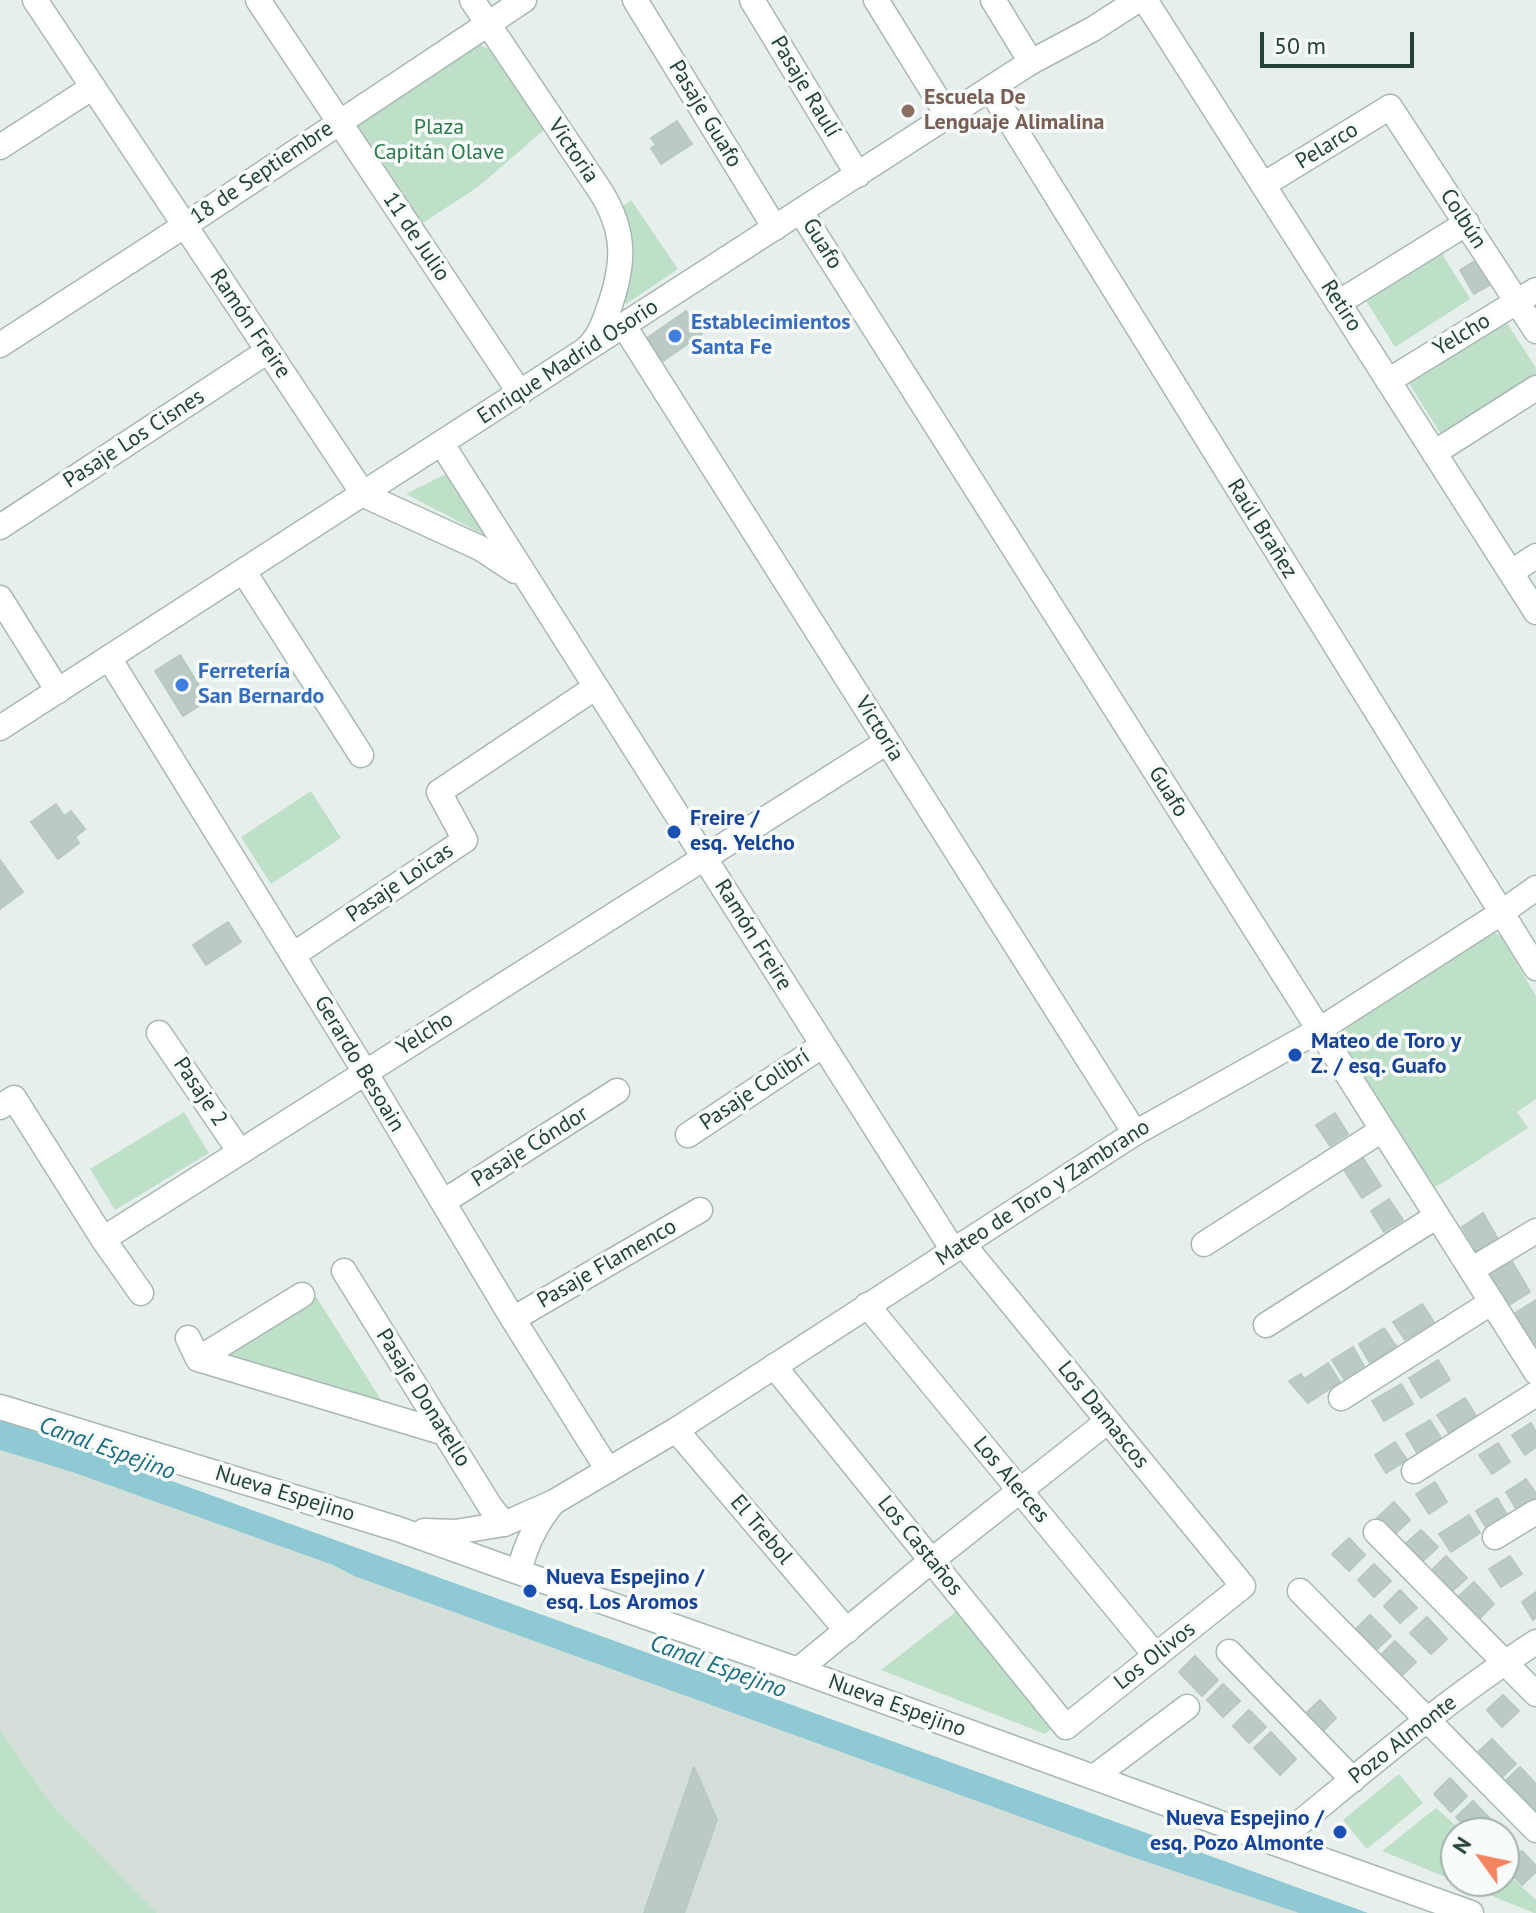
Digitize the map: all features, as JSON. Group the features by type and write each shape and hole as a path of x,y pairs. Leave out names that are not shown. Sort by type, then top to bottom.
{"street":[{"name":"Ramón Freire","path":"35,0 364,495 480,548 527,580"},
{"name":"11 de Julio","path":"258,0 520,393"},
{"name":"Victoria","path":"472,0 601,192 613,211 618,227 621,261 611,303 593,343 578,355"},
{"name":"18 de Septiembre","path":"0,345 524,0"},
{"name":"Pasaje Guafo","path":"635,0 775,228"},
{"name":"Pasaje Raulí","path":"752,0 858,175"},
{"path":"876,0 948,116"},
{"path":"993,0 1031,62"},
{"name":"Enrique Madrid Osorio","path":"0,728 1031,62 1093,29 1138,0"},
{"name":"Retiro","path":"1145,0 1536,612"},
{"path":"0,147 93,87"},
{"name":"Raúl Brañez","path":"990,89 1501,913 1528,937 1536,968"},
{"name":"Pelarco","path":"1263,185 1390,107"},
{"name":"Colbún","path":"1390,107 1467,223 1527,296 1536,331"},
{"name":"Guafo","path":"801,212 1535,1368"},
{"path":"1338,303 1467,223"},
{"name":"Yelcho","path":"1388,381 1527,296"},
{"name":"Victoria","path":"624,326 1135,1133"},
{"name":"Pasaje Los Cisnes","path":"0,527 268,351"},
{"path":"1434,453 1536,388"},
{"name":"Ramón Freire","path":"442,444 823,1045 958,1247"},
{"path":"1511,572 1536,556"},
{"path":"244,572 361,755"},
{"path":"0,598 58,691"},
{"name":"Gerardo Besoain","path":"109,658 608,1470"},
{"name":"Pasaje Loicas","path":"293,955 465,840 439,792 596,687"},
{"name":"Yelcho","path":"103,1239 887,742"},
{"name":"Mateo de Toro y Zambrano","path":"398,1529 455,1532 504,1524 554,1502 676,1430 1135,1133 1319,1030 1536,888"},
{"name":"Pasaje 2","path":"159,1033 240,1152"},
{"name":"Pasaje Colibrí","path":"688,1135 823,1045"},
{"name":"Pasaje Cóndor","path":"443,1202 617,1091"},
{"path":"7,1103 141,1293"},
{"path":"1204,1244 1382,1130"},
{"name":"Pasaje Flamenco","path":"513,1319 700,1210"},
{"path":"1266,1325 1437,1216"},
{"path":"1471,1270 1536,1231"},
{"name":"Los Damascos","path":"958,1247 1108,1421 1243,1586"},
{"name":"Pasaje Donatello","path":"344,1271 504,1524"},
{"path":"302,1295 193,1348 445,1433"},
{"path":"1341,1398 1492,1302"},
{"name":"Los Alerces","path":"867,1305 1156,1656"},
{"name":"Los Castaños","path":"774,1366 1066,1727"},
{"path":"1414,1471 1536,1394"},
{"name":"Nueva Espejino","path":"0,1407 398,1529 1471,1913"},
{"path":"798,1670 1108,1421"},
{"name":"El Trebol","path":"676,1430 847,1631"},
{"name":"Mateo de Toro y Zambrano","path":"511,1570 539,1521 554,1502"},
{"path":"1495,1537 1536,1512"},
{"path":"504,1524 507,1532 501,1554 511,1570"},
{"path":"1376,1532 1536,1694"},
{"name":"Los Olivos","path":"1066,1727 1243,1586"},
{"path":"1300,1591 1536,1830"},
{"name":"Pozo Almonte","path":"1275,1843 1427,1719 1536,1642"},
{"path":"1229,1652 1353,1780"},
{"path":"1094,1777 1187,1707"}],"shaded area":[{"path":"0,1450 72,1472 333,1565 354,1576 1126,1855 1299,1913 157,1913 52,1805 0,1730"}],"green space":[{"name":"Plaza Capitán Olave","path":"480,45 491,50 545,129 478,187 415,228 355,131 359,124"},
{"path":"631,200 678,269 626,304 622,299 629,231 623,206"},
{"path":"1441,252 1470,299 1395,347 1365,299"},
{"path":"1505,320 1536,368 1536,384 1446,442 1408,382"},
{"path":"448,473 492,539 406,494"},
{"path":"311,791 341,838 271,884 241,837"},
{"path":"1491,931 1501,936 1536,996 1536,1099 1517,1112 1528,1128 1428,1191 1334,1041 1336,1029"},
{"path":"184,1112 209,1153 115,1210 90,1169"},
{"path":"315,1295 385,1406 228,1362 228,1350"},
{"path":"961,1608 1052,1728 1045,1734 881,1670"},
{"path":"0,1730 52,1805 157,1913 0,1913"},
{"path":"1399,1774 1423,1803 1367,1849 1343,1820"},
{"path":"1436,1808 1446,1817 1440,1817 1440,1875 1382,1851"},
{"path":"1520,1885 1536,1900 1534,1913 1495,1897 1520,1897"}],"water":[{"path":"0,1419 1368,1913 1299,1913 1126,1855 354,1576 333,1565 72,1472 0,1450"}],"building":[{"path":"677,121 692,144 661,164 651,148 656,145 651,138"},
{"path":"1480,258 1495,282 1474,294 1460,270"},
{"name":"Establecimientos Santa Fe","path":"686,311 702,334 663,361 647,338"},
{"name":"Ferretería San Bernardo","path":"180,655 208,700 183,716 155,671"},
{"path":"56,804 64,816 71,811 85,829 75,837 79,843 58,859 31,822"},
{"path":"0,860 23,892 0,909"},
{"path":"228,922 241,942 206,965 193,945"},
{"path":"1335,1113 1348,1134 1330,1146 1316,1125"},
{"path":"1363,1158 1381,1186 1362,1198 1344,1170"},
{"path":"1389,1199 1403,1220 1384,1232 1371,1211"},
{"path":"1483,1213 1502,1246 1481,1259 1462,1227"},
{"path":"1511,1260 1530,1292 1509,1305 1490,1272"},
{"path":"1536,1300 1536,1344 1534,1345 1515,1313"},
{"path":"1422,1304 1434,1322 1405,1340 1393,1322"},
{"path":"1384,1328 1396,1346 1370,1363 1359,1344"},
{"path":"1353,1347 1364,1366 1344,1379 1332,1360"},
{"path":"1438,1360 1450,1380 1421,1398 1409,1378"},
{"path":"1328,1363 1340,1382 1308,1403 1289,1381 1301,1374 1304,1379"},
{"path":"1401,1384 1413,1404 1384,1421 1372,1401"},
{"path":"1465,1398 1476,1416 1449,1433 1437,1415"},
{"path":"1430,1420 1441,1438 1417,1453 1406,1434"},
{"path":"1531,1423 1536,1432 1536,1447 1525,1455 1512,1435"},
{"path":"1395,1442 1407,1460 1386,1473 1375,1455"},
{"path":"1498,1443 1510,1462 1492,1474 1479,1455"},
{"path":"1526,1479 1536,1498 1517,1510 1506,1492"},
{"path":"1435,1482 1447,1502 1429,1514 1416,1494"},
{"path":"1497,1498 1508,1516 1487,1529 1476,1511"},
{"path":"1394,1502 1410,1520 1394,1535 1377,1518"},
{"path":"1469,1515 1480,1533 1451,1552 1439,1534"},
{"path":"1421,1530 1438,1547 1421,1563 1404,1545"},
{"path":"1349,1538 1365,1555 1349,1571 1332,1554"},
{"path":"1446,1556 1467,1578 1450,1593 1430,1572"},
{"path":"1510,1556 1522,1574 1501,1587 1489,1569"},
{"path":"1374,1564 1391,1581 1374,1597 1358,1580"},
{"path":"1474,1582 1494,1604 1478,1620 1457,1598"},
{"path":"1400,1590 1417,1608 1400,1623 1384,1606"},
{"path":"1536,1592 1536,1617 1533,1620 1522,1602"},
{"path":"1370,1615 1391,1636 1374,1652 1354,1631"},
{"path":"1427,1617 1447,1639 1431,1654 1410,1633"},
{"path":"1395,1641 1416,1662 1399,1678 1379,1657"},
{"path":"1195,1656 1218,1680 1202,1696 1179,1672"},
{"path":"1223,1684 1240,1701 1223,1717 1207,1700"},
{"path":"1503,1695 1519,1711 1502,1727 1487,1710"},
{"path":"1320,1700 1336,1718 1320,1734 1303,1716"},
{"path":"1249,1710 1266,1727 1249,1743 1233,1726"},
{"path":"1271,1732 1296,1759 1280,1775 1254,1748"},
{"path":"1492,1739 1516,1764 1499,1780 1475,1755"},
{"path":"694,1767 717,1820 684,1913 644,1913"},
{"path":"1520,1767 1536,1784 1536,1791 1523,1804 1503,1783"},
{"path":"1450,1778 1467,1796 1451,1812 1434,1794"},
{"path":"1536,1791 1536,1817 1523,1804"},
{"path":"1473,1801 1488,1817 1456,1817"},
{"path":"1522,1851 1536,1866 1536,1872 1522,1885 1520,1883"}],"place":[{"name":"Escuela De Lenguaje Alimalina","path":"908,111"},
{"name":"Establecimientos Santa Fe","path":"675,336"},
{"name":"Ferretería San Bernardo","path":"182,685"},
{"name":"Freire / esq. Yelcho","path":"674,832"},
{"name":"Mateo de Toro y Z. / esq. Guafo","path":"1295,1055"},
{"name":"Nueva Espejino / esq. Los Aromos","path":"530,1591"},
{"name":"Nueva Espejino / esq. Pozo Almonte","path":"1340,1832"}],"water label":[{"name":"Canal Espejino","path":"107,1449"},
{"name":"Canal Espejino","path":"718,1667"}]}
